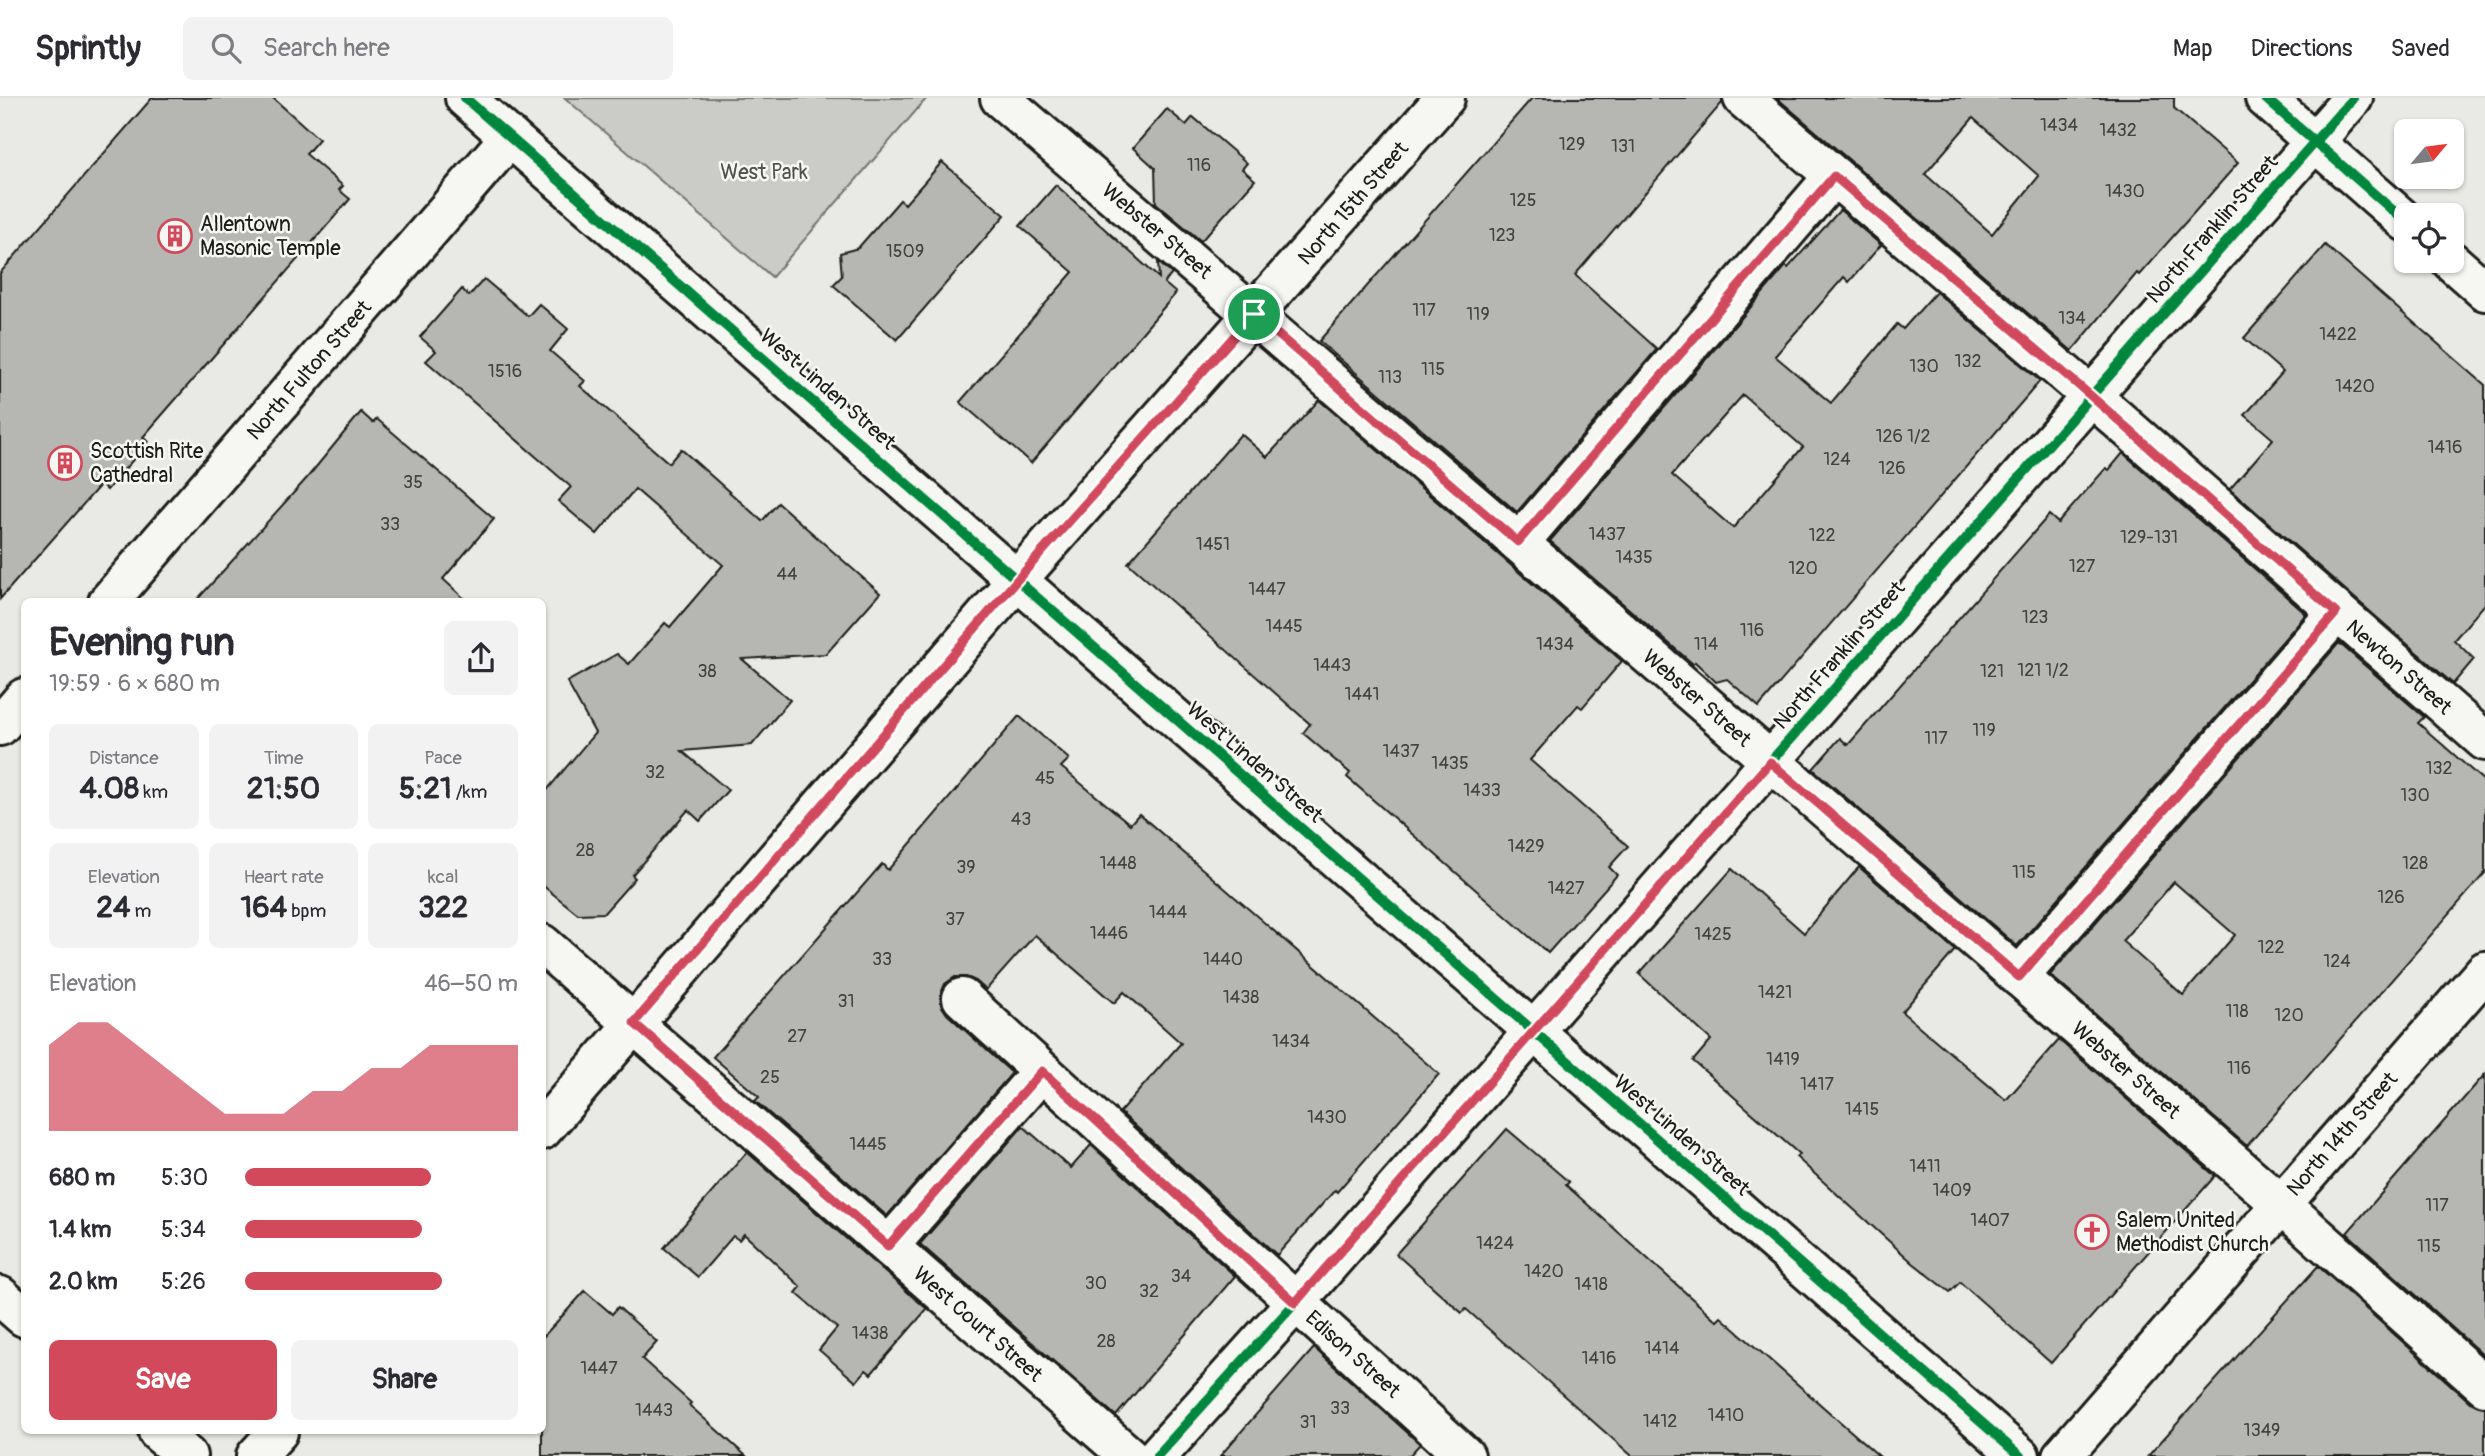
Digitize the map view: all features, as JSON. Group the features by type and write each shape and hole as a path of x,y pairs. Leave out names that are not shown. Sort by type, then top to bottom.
{"street":[{"name":"West Linden Street","path":"465,98 2020,1456"},
{"name":"Webster Street","path":"1000,98 1518,542 2281,1204 2485,1386"},
{"name":"North 15th Street","path":"546,1125 1017,580 1445,98"},
{"name":"Newton Street","path":"1743,98 2091,396 2485,741"},
{"path":"2264,98 2394,212"},
{"name":"North Franklin Street","path":"1157,1456 1295,1303 2353,98"},
{"name":"North Fulton Street","path":"129,595 510,137"},
{"path":"1518,542 1834,176"},
{"path":"2464,272 2485,291"},
{"path":"2019,977 2336,613"},
{"path":"0,726 21,702"},
{"name":"West Court Street","path":"546,947 1129,1456"},
{"name":"North 14th Street","path":"2062,1456 2485,971"},
{"name":"Edison Street","path":"961,998 1464,1456"},
{"path":"888,1246 1042,1071"},
{"path":"0,1296 21,1314"},
{"path":"160,1434 187,1456"},
{"path":"256,1456 276,1434"}],"green space":[{"name":"West Park","path":"565,98 927,98 772,277"}],"building":[{"name":"Allentown Masonic Temple","path":"152,98 273,98 319,139 306,154 343,186 339,190 350,199 143,437 148,442 107,490 101,484 0,599 0,273"},
{"path":"1532,98 1722,98 1722,103 1575,275 1657,349 1517,512 1319,341"},
{"path":"1777,98 2174,98 2174,108 2238,163 2139,275 2137,273 2072,351","holes":["1973,118 2039,176 1992,234 1925,174"]},
{"path":"1167,109 1186,125 1193,117 1247,163 1242,169 1255,180 1201,241 1156,203 1155,168 1133,148"},
{"path":"942,162 1005,215 897,340 833,285 842,276 840,253 858,248 900,200 905,204"},
{"path":"1056,185 1159,278 1158,262 1172,274 1164,283 1176,293 1031,463 960,402 1073,272 1020,226"},
{"path":"1840,210 1881,245 1849,282 1844,277 1775,356 1831,403 1897,324 1903,329 1936,292 2040,381 1759,707 1727,679 1716,682 1695,662 1693,664 1550,541 1786,266 1788,268","holes":["1743,395 1803,447 1733,528 1672,475"]},
{"path":"2325,245 2485,385 2485,604 2454,640 2474,659 2453,684 2230,489 2273,439 2245,415 2283,372 2244,338"},
{"path":"484,279 528,316 539,304 568,329 550,351 585,381 580,386 669,463 681,449 762,521 778,503 880,593 826,654 742,659 790,700 752,745 682,751 728,790 700,821 688,810 632,875 635,878 604,913 578,914 546,888 546,791 595,733 567,682 617,654 629,664 665,623 670,627 723,565 635,489 597,534 558,501 571,487 426,361 436,351 420,337 462,289 469,296"},
{"path":"1319,400 1622,661 1582,708 1578,705 1530,760 1628,846 1609,867 1617,875 1548,953 1347,777 1350,773 1303,733 1310,724 1128,563 1241,434 1267,457"},
{"path":"361,412 373,423 377,419 494,519 443,579 464,598 199,598 307,478"},
{"path":"2123,453 2306,614 2017,946 1813,769 1840,738 1848,745 2049,515 2058,523 2106,468 2109,470"},
{"path":"2339,643 2424,717 2418,723 2485,782 2485,873 2247,1146 2050,975","holes":["2174,882 2235,935 2183,995 2122,941"]},
{"path":"1019,716 1069,759 1061,767 1130,824 1139,814 1439,1074 1337,1192 1335,1190 1277,1255 1120,1112 1181,1043 1124,992 1114,1003 1035,935 986,990 966,977 955,977 945,984 941,1005 947,1014 1012,1073 887,1216 755,1101 759,1097 713,1057 882,864 888,870"},
{"path":"1859,867 1955,950 1902,1012 2006,1100 2059,1040 2215,1176 2051,1363 1960,1282 1950,1292 1913,1263 1796,1157 1799,1154 1693,1061 1711,1040 1639,974 1732,869 1804,933"},
{"path":"2485,1074 2485,1357 2347,1233"},
{"path":"1023,1126 1071,1168 1091,1145 1235,1276 1116,1416 920,1244"},
{"path":"1507,1129 1569,1182 1566,1185 1717,1321 1721,1317 1879,1456 1632,1456 1466,1309 1462,1313 1396,1254"},
{"path":"747,1152 927,1309 871,1374 866,1370 856,1382 819,1350 837,1328 796,1293 801,1287 744,1234 739,1240 733,1236 698,1277 664,1248"},
{"path":"2318,1266 2470,1402 2485,1407 2485,1456 2148,1456"},
{"path":"585,1291 612,1314 618,1307 657,1342 642,1359 746,1456 542,1456 542,1434 546,1434 546,1334"},
{"path":"1314,1348 1420,1444 1409,1456 1220,1456"}],"cycle path":[{"path":"465,98 2020,1456"},
{"path":"2265,98 2394,211"},
{"path":"1157,1456 1295,1303 2353,98"}],"place":[{"name":"Allentown Masonic Temple","path":"175,236"},
{"name":"Scottish Rite Cathedral","path":"65,463"},
{"name":"Salem United Methodist Church","path":"2092,1232"}],"route":[{"path":"1834,176 2091,396 2336,613 2019,977 1770,762 1295,1303 1042,1071 888,1246 634,1023 1017,580 1254,314 1518,542 1834,176"}]}
